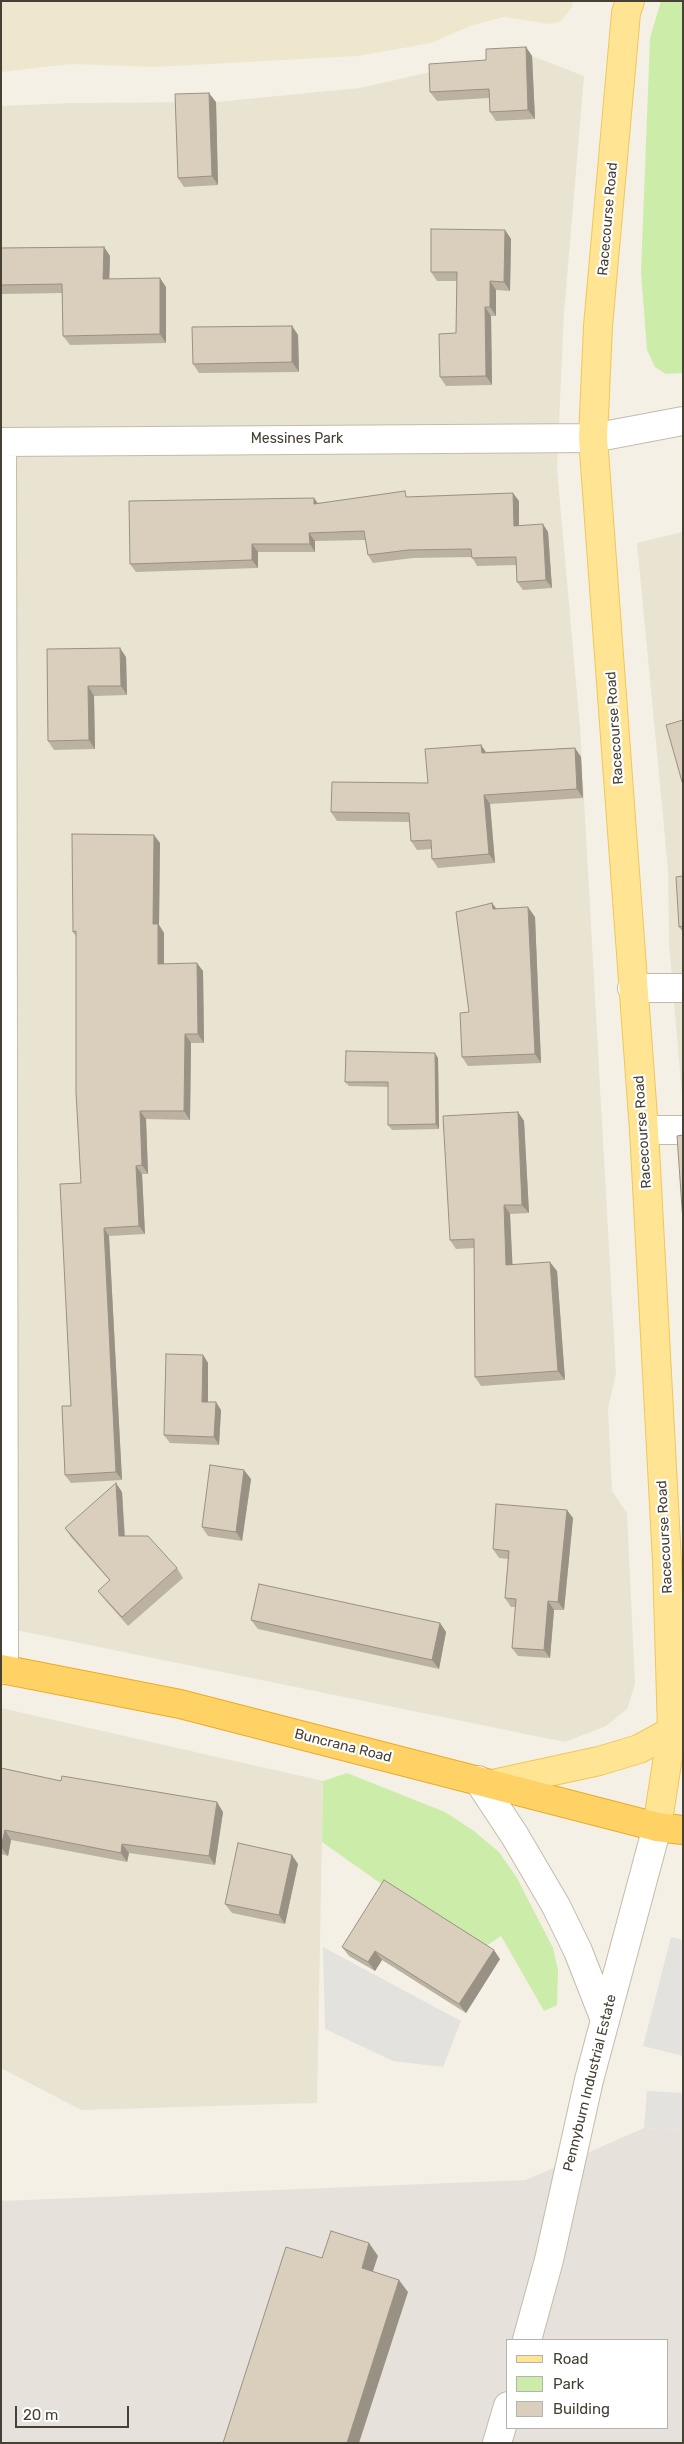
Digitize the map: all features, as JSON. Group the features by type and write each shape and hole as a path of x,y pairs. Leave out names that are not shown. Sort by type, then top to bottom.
{"highway":[{"name":"Buncrana Road","path":"3,1669 180,1704 670,1828"}],"main road":[{"name":"Racecourse Road","path":"630,1 626,13 598,326 593,438 675,1560 676,1731 670,1828"},
{"path":"485,1782 599,1762 639,1749 676,1731"}],"street":[{"path":"593,438 683,421"},
{"name":"Messines Park","path":"3,1669 2,442 593,438"},
{"path":"632,988 683,988"},
{"path":"644,1130 683,1130"},
{"path":"485,1782 556,1906 578,1951 605,2020"},
{"name":"Pennyburn Industrial Estate","path":"527,2339 549,2260 568,2167 605,2020 670,1828"},
{"path":"496,2443 507,2409"}],"shaded area":[{"path":"1,1 573,1 572,7 561,21 550,24 504,17 470,26 431,43 358,56 154,67 71,64 1,72"},
{"path":"532,56 584,76 564,313 557,469 580,727 616,1374 608,1409 612,1491 627,1513 635,1684 627,1709 606,1726 565,1742 1,1627 1,106 71,103 216,102 360,88 492,58"},
{"path":"683,532 683,1107 669,943 668,869 637,543"},
{"path":"1,1708 323,1781 317,2103 81,2110 1,2068"},
{"path":"671,1937 683,1940 683,2056 643,2046"},
{"path":"323,1947 461,2021 443,2067 393,2061 325,2029"},
{"path":"647,2091 683,2093 683,2130 644,2128"},
{"path":"644,2128 683,2130 683,2443 1,2443 1,2201 526,2180"}],"green space":[{"path":"661,1 683,1 683,373 666,374 655,367 647,350 641,273 650,38"},
{"path":"347,1773 445,1812 474,1831 499,1852 517,1878 553,1948 558,1970 557,2005 544,2011 501,1936 483,1948 390,1890 322,1842 323,1781"}],"building":[{"path":"526,47 528,110 490,112 489,89 430,92 429,64 486,60 486,49"},
{"path":"209,93 212,176 178,178 175,94"},
{"path":"431,229 505,230 504,282 490,281 490,307 485,307 486,376 440,377 439,334 456,333 457,272 431,272"},
{"path":"104,247 103,279 160,278 160,334 63,336 62,284 1,285 1,248"},
{"path":"292,326 292,362 193,364 192,327"},
{"path":"405,491 406,497 513,493 514,526 543,524 546,580 517,582 516,557 472,558 471,549 408,550 368,555 364,531 309,533 310,544 252,544 252,560 130,564 129,501 314,498 314,504"},
{"path":"120,648 121,686 88,686 89,740 48,741 47,649"},
{"path":"683,720 683,785 666,725"},
{"path":"481,745 482,753 575,748 577,789 484,795 489,854 432,859 431,840 411,841 409,813 331,812 332,782 428,783 425,749"},
{"path":"72,834 154,835 153,924 158,924 158,964 197,963 198,1034 185,1034 184,1111 140,1111 142,1165 136,1166 139,1226 104,1228 116,1472 65,1475 62,1406 71,1406 60,1184 81,1183 76,1092 76,931 73,932"},
{"path":"683,876 683,926 679,927 676,877"},
{"path":"492,903 493,909 528,907 535,1054 462,1057 460,1013 469,1012 456,912"},
{"path":"346,1051 435,1053 436,1124 388,1125 388,1082 345,1082"},
{"path":"518,1112 522,1205 504,1205 506,1265 550,1262 558,1371 475,1377 474,1239 450,1240 443,1116"},
{"path":"683,1135 683,1222 677,1136"},
{"path":"166,1354 203,1355 202,1402 216,1402 214,1437 164,1435"},
{"path":"210,1465 244,1470 236,1532 202,1527"},
{"path":"116,1483 119,1536 148,1536 177,1568 122,1617 98,1591 110,1580 65,1528"},
{"path":"496,1504 567,1510 558,1602 548,1601 544,1650 512,1648 516,1599 505,1598 509,1551 493,1549"},
{"path":"259,1584 440,1623 432,1660 251,1620"},
{"path":"1,1768 61,1781 62,1776 217,1802 209,1856 122,1844 121,1853 5,1830 1,1847"},
{"path":"238,1843 292,1855 279,1915 225,1904"},
{"path":"384,1880 494,1950 459,2004 375,1951 368,1962 342,1947"},
{"path":"331,2231 369,2243 362,2268 399,2280 347,2443 223,2443 286,2247 322,2258"}]}
